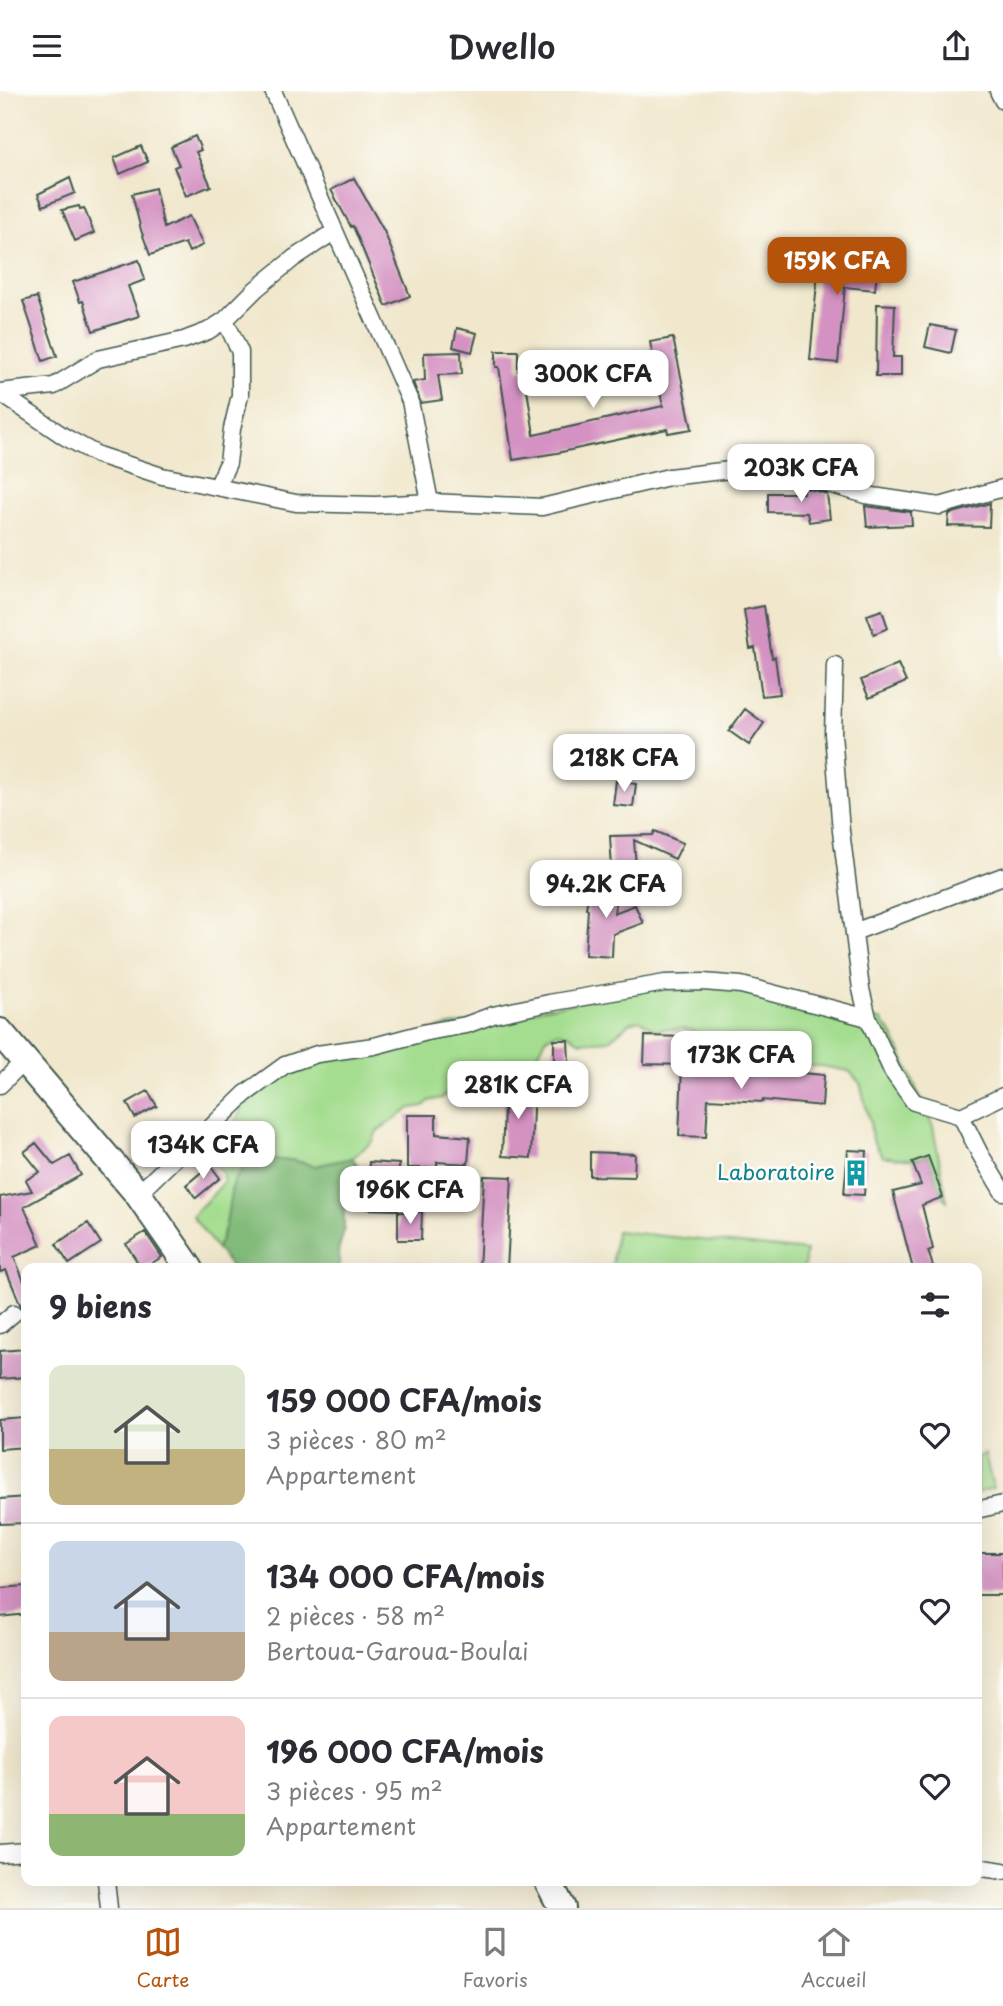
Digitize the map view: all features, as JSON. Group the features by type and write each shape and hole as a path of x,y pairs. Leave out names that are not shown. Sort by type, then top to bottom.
{"highway":[{"path":"0,1032 138,1194 186,1263"},
{"path":"551,1886 562,1908"}],"street":[{"path":"273,91 410,401 430,502"},
{"path":"998,91 1003,100"},
{"path":"0,392 54,386 98,359 208,331 225,320 256,289 294,258 335,231"},
{"path":"218,487 228,464 240,395 240,352 225,320"},
{"path":"0,392 65,437 98,455 162,476 296,503 375,505 430,502 542,507 669,477 748,468 797,475 866,495 940,506 1003,488"},
{"path":"835,665 833,734 841,831 861,989 868,1018 891,1071 914,1102 961,1116 1003,1096"},
{"path":"853,932 1003,876"},
{"path":"138,1194 255,1086 285,1065 317,1054 374,1046 466,1025 504,1013 665,983 741,985 868,1018"},
{"path":"0,1085 24,1061"},
{"path":"961,1116 1003,1192"},
{"path":"0,1325 13,1313"},
{"path":"982,1509 1003,1504"},
{"path":"0,1853 21,1851"},
{"path":"982,1868 1003,1871"},
{"path":"106,1886 108,1908"}],"green space":[{"path":"669,985 731,985 847,1015 881,1020 893,1035 933,1127 947,1201 943,1197 928,1156 910,1160 883,1157 872,1140 860,1083 849,1071 821,1066 793,1066 721,1054 692,1031 654,1029 640,1020 630,1023 609,1040 580,1042 568,1034 557,1032 547,1037 539,1052 527,1065 466,1081 442,1098 411,1108 377,1131 373,1141 352,1158 315,1166 292,1160 258,1161 232,1186 226,1225 217,1249 192,1216 224,1181 222,1172 209,1158 229,1139 244,1102 287,1068 349,1056 445,1027"},
{"path":"352,1158 357,1164 344,1191 344,1230 338,1252 339,1263 228,1263 217,1249 226,1225 232,1186 244,1167 266,1160 292,1160 315,1166"},
{"path":"616,1231 806,1251 805,1263 613,1263"},
{"path":"985,1454 993,1488 982,1491 982,1455"}],"building":[{"path":"195,136 201,150 196,152 211,186 186,196 174,167 179,165 171,147"},
{"path":"141,146 148,162 120,174 114,158"},
{"path":"70,178 75,193 43,206 38,194"},
{"path":"354,178 384,231 410,296 386,306 353,226 351,227 331,190"},
{"path":"155,188 164,228 189,216 203,245 189,252 185,243 150,255 132,194"},
{"path":"79,206 80,209 84,208 94,233 75,241 62,210"},
{"path":"820,249 879,255 875,290 845,287 838,363 810,360"},
{"path":"139,260 145,280 128,286 139,316 93,331 73,282"},
{"path":"37,297 57,356 43,361 23,301"},
{"path":"877,304 895,305 893,357 901,357 901,376 876,376"},
{"path":"930,325 956,330 951,353 925,347"},
{"path":"457,328 477,333 472,352 453,347"},
{"path":"673,338 692,429 668,433 667,429 513,460 499,367 496,367 496,351 518,351 518,371 524,370 534,435 663,406 650,342"},
{"path":"461,352 462,374 438,375 442,400 421,403 413,382 425,380 424,353"},
{"path":"806,488 827,494 830,519 809,522 807,513 768,512 768,493 804,493"},
{"path":"990,503 989,527 948,526 949,514"},
{"path":"865,506 911,512 912,525 867,527"},
{"path":"764,606 780,694 762,696 755,648 750,649 744,610"},
{"path":"882,610 888,628 874,634 867,615"},
{"path":"898,664 906,682 869,698 861,680"},
{"path":"745,709 764,723 749,745 729,731"},
{"path":"616,781 636,784 633,807 613,805"},
{"path":"655,831 683,843 675,859 634,840 636,868 612,869 610,836 653,835"},
{"path":"591,882 618,887 614,913 635,905 643,923 613,934 612,957 585,955 586,908"},
{"path":"645,1036 690,1037 690,1065 644,1064"},
{"path":"554,1040 568,1040 569,1062 554,1062"},
{"path":"719,1066 824,1075 822,1106 763,1100 708,1099 706,1137 679,1136 682,1067 718,1069"},
{"path":"505,1084 534,1085 531,1158 502,1156"},
{"path":"148,1091 157,1106 135,1118 127,1103"},
{"path":"407,1115 436,1115 436,1134 470,1137 468,1164 437,1162 437,1168 407,1168"},
{"path":"36,1143 54,1165 70,1156 81,1175 24,1207 41,1245 14,1257 21,1274 21,1306 6,1270 0,1272 0,1197 32,1191 26,1180 40,1172 24,1152"},
{"name":"Laboratoire","path":"848,1150 867,1151 864,1195 844,1194"},
{"path":"590,1152 635,1154 634,1177 590,1176"},
{"path":"928,1156 943,1197 922,1205 933,1249 928,1251 932,1263 911,1263 893,1192 921,1185 912,1162"},
{"path":"369,1162 399,1164 398,1210 367,1209"},
{"path":"210,1165 220,1178 196,1198 186,1185"},
{"path":"484,1176 512,1177 507,1263 479,1263"},
{"path":"398,1212 422,1212 421,1240 398,1240"},
{"path":"88,1223 101,1243 71,1263 56,1244"},
{"path":"145,1232 162,1257 152,1263 138,1263 126,1244"},
{"path":"21,1349 21,1377 0,1379 0,1351"},
{"path":"21,1418 21,1447 0,1449 0,1420"},
{"path":"21,1497 21,1523 0,1524 0,1499"},
{"path":"982,1553 1003,1553 1003,1595 982,1595"},
{"path":"21,1586 21,1615 0,1617 0,1588"}],"place":[{"name":"Laboratoire","path":"856,1173"}]}
